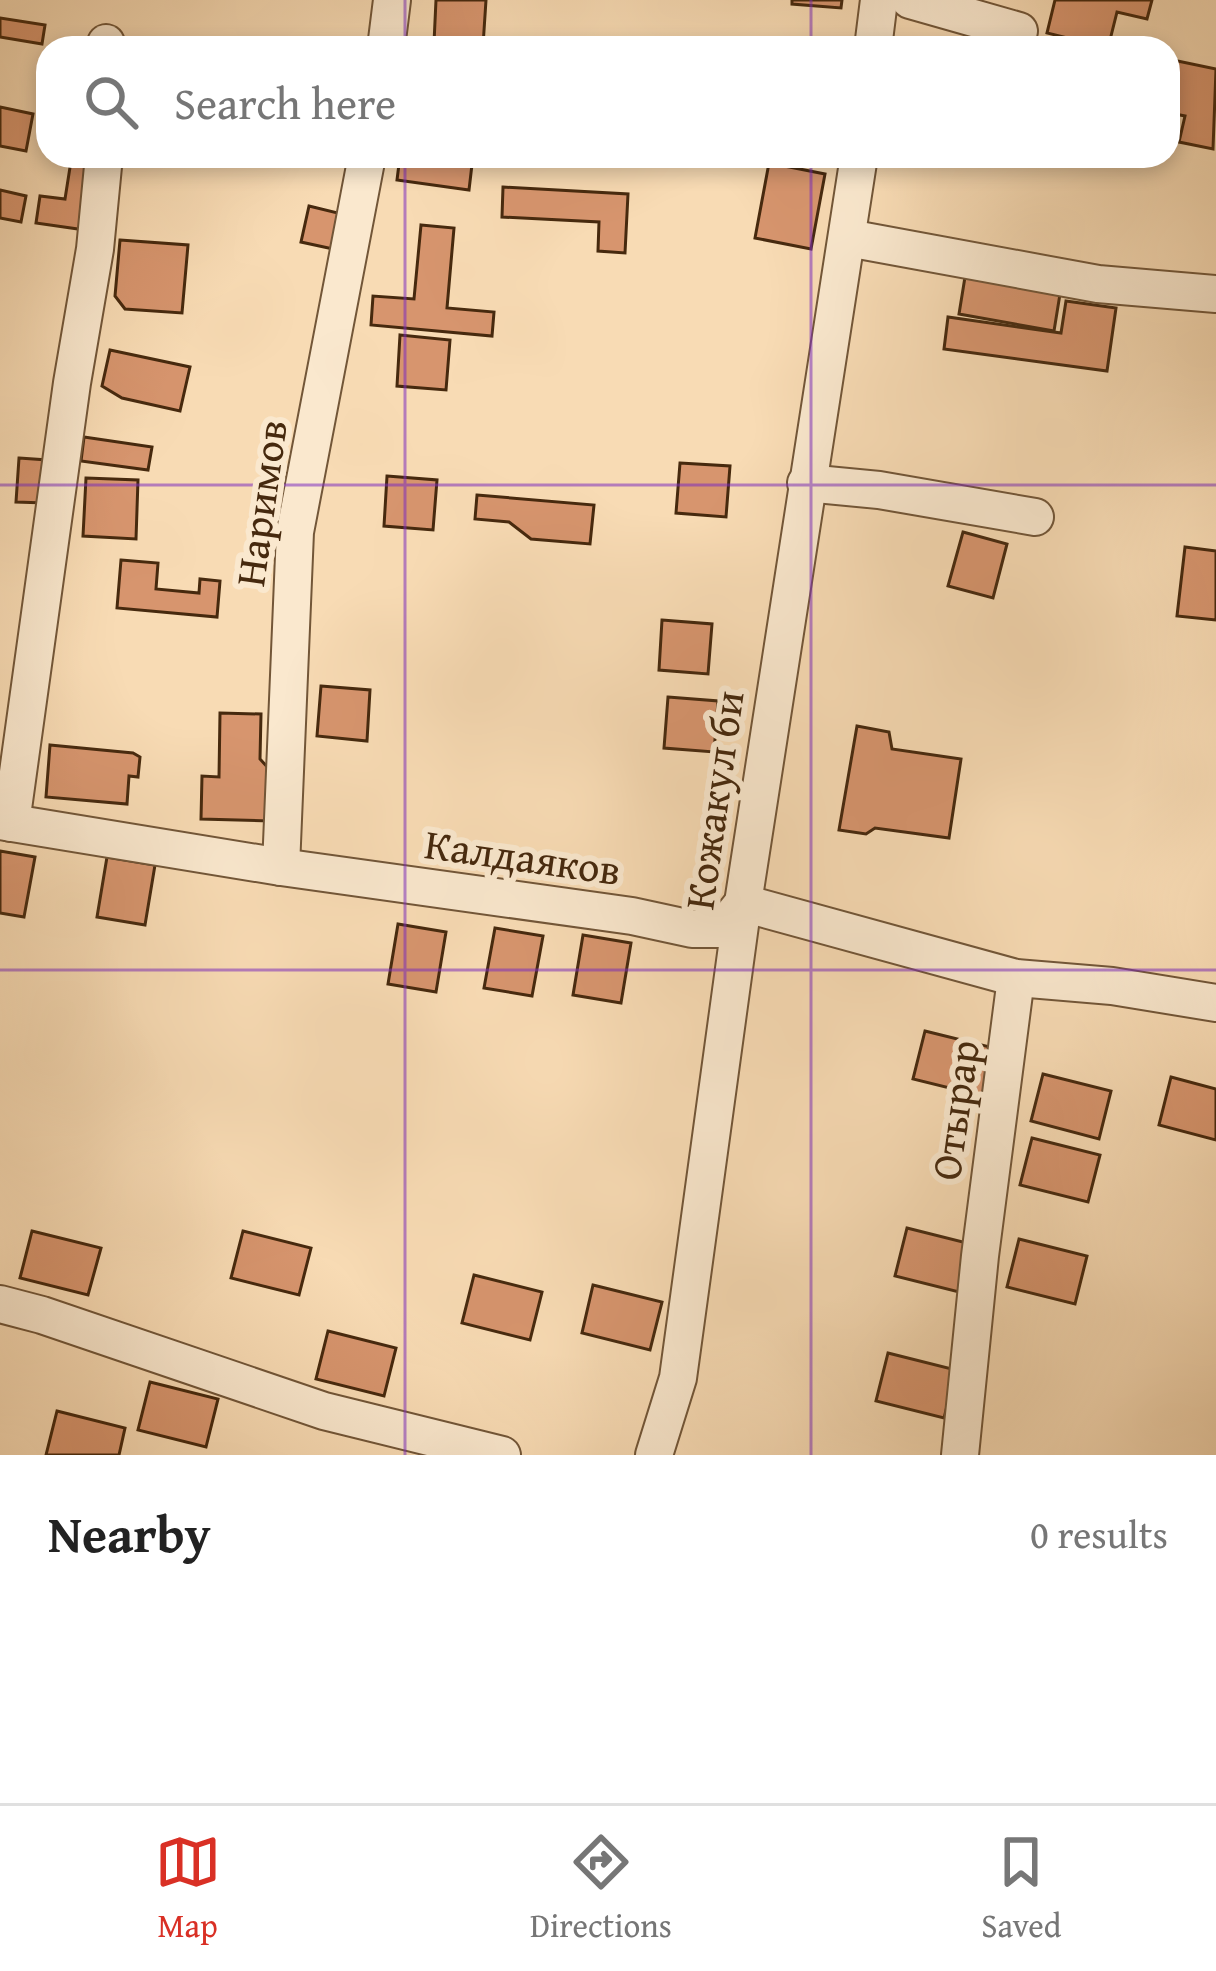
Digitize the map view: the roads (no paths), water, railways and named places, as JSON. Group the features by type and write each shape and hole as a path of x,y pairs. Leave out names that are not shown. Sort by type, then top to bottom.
{"street":[{"path":"388,36 392,0"},
{"path":"874,36 879,0"},
{"path":"910,0 1019,31"},
{"path":"6,822 95,249 103,168"},
{"name":"Наримов","path":"281,867 295,532 365,168"},
{"name":"Кожакул би","path":"654,1455 678,1378 743,904 857,168"},
{"path":"848,238 1098,284 1216,294"},
{"path":"806,483 1035,517"},
{"name":"Калдаяков","path":"6,822 692,929 722,929 743,904"},
{"path":"743,904 1016,978 1112,986 1216,1004"},
{"name":"Отырар","path":"960,1455 1016,978"},
{"path":"0,1304 324,1411 502,1455"}]}
